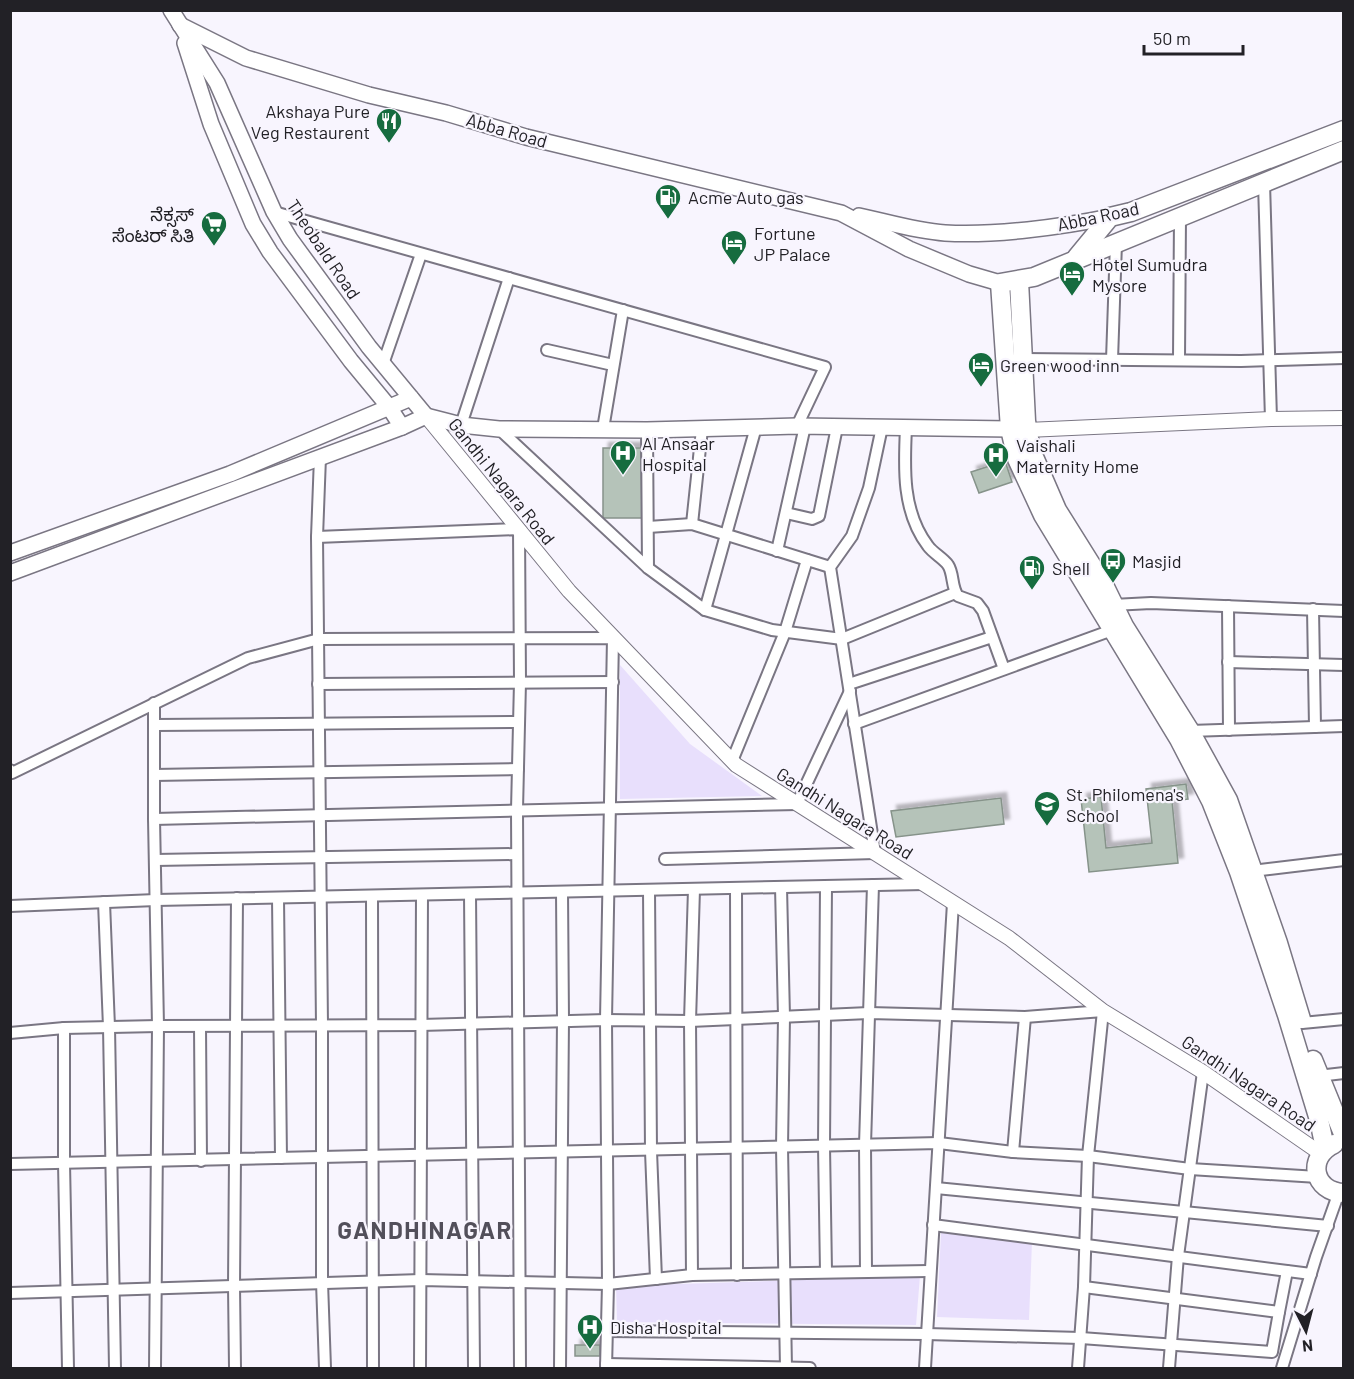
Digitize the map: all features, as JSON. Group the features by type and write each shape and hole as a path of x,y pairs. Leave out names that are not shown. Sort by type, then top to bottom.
{"main road":[{"name":"Theobald Road","path":"171,10 217,83 274,212 290,239 383,364 426,416"},
{"name":"Theobald Road","path":"180,25 211,124 253,224 270,252 402,427"},
{"name":"Abba Road","path":"180,25 246,57 369,95 446,113 526,137 841,213 942,233 979,234 1086,222 1131,212 1344,130"},
{"path":"1323,1151 1319,1120 1287,1016 1239,872 1211,801 1118,628 1113,604 1104,585 1057,510 1031,450 1019,430 1000,283 1019,281 1074,261 1344,150"},
{"name":"Abba Road","path":"841,213 909,249 969,274 1000,283"},
{"path":"1074,261 1110,217"},
{"path":"1019,281 1023,359 1017,459 1043,515 1190,731 1228,800 1318,1076 1342,1133 1336,1143 1323,1151 1316,1165 1318,1177 1326,1188 1341,1192"},
{"path":"10,553 230,474 411,398"},
{"path":"10,573 402,427 426,416 499,429 647,430 801,426 1019,430"}],"street":[{"path":"1264,183 1271,419"},
{"path":"274,212 825,367 801,426 777,551"},
{"path":"1179,360 1180,218"},
{"path":"1112,360 1116,243"},
{"path":"383,364 421,254"},
{"path":"462,424 509,278"},
{"path":"603,429 623,310"},
{"path":"547,350 613,365"},
{"path":"1023,359 1344,358"},
{"name":"Gandhi Nagara Road","path":"426,416 569,591 732,761 1009,938 1103,1011 1203,1072 1323,1151"},
{"path":"1019,430 1344,418"},
{"path":"705,610 756,427"},
{"path":"786,513 812,519 819,516 837,427"},
{"path":"664,859 875,853 830,567 852,536 869,488 882,427"},
{"path":"906,428 904,466 911,513 916,528 928,547 948,566 955,593 961,598 977,603 983,611 1004,669"},
{"path":"499,429 648,568 705,610 772,630 842,639 955,593"},
{"path":"692,524 702,429"},
{"path":"647,430 648,568"},
{"path":"320,457 317,537 322,1282 325,1368"},
{"path":"648,527 692,524 830,567"},
{"path":"317,537 519,529 520,682 517,893 520,1368"},
{"path":"732,761 785,632 807,560"},
{"path":"1113,604 1344,611"},
{"path":"1228,606 1229,730"},
{"path":"1313,609 1315,727"},
{"path":"854,724 1118,628"},
{"path":"154,819 797,804 849,687 992,637"},
{"path":"10,770 12,773 248,658 319,639 613,638 606,1020 608,1284 606,1366 810,1368"},
{"path":"1227,662 1344,665"},
{"path":"318,684 613,682"},
{"path":"154,703 158,1026 155,1368"},
{"path":"155,725 519,722"},
{"path":"1190,731 1344,726"},
{"path":"154,775 518,769"},
{"path":"155,860 517,854"},
{"path":"1252,871 1344,860"},
{"path":"10,906 237,898 924,884"},
{"path":"866,1272 865,1145 873,885"},
{"path":"826,886 824,1146 826,1272"},
{"path":"781,887 786,1368"},
{"path":"736,888 737,1275"},
{"path":"693,1275 690,1021 694,889"},
{"path":"649,890 651,1151 656,1279"},
{"path":"560,1368 562,892"},
{"path":"470,894 474,1368"},
{"path":"420,1368 422,895"},
{"path":"372,896 373,1368"},
{"path":"236,1368 234,1286 237,898"},
{"path":"278,898 281,1158"},
{"path":"104,902 109,1027 115,1368"},
{"path":"925,1368 929,1271 953,903"},
{"path":"10,1033 64,1028 158,1026 690,1021 869,1013 1025,1017 1103,1011 1088,1156 1084,1287 1078,1368"},
{"path":"1013,1152 1025,1017"},
{"path":"1302,1023 1344,1019"},
{"path":"200,1026 201,1161"},
{"path":"64,1028 68,1368"},
{"path":"1169,1368 1178,1256 1203,1072"},
{"path":"1318,1076 1344,1072"},
{"path":"10,1164 939,1143 1013,1152 1088,1156 1190,1169 1318,1177"},
{"path":"936,1188 1328,1226"},
{"path":"1282,1368 1311,1274 1341,1192"},
{"path":"933,1226 1311,1274"},
{"path":"10,1293 422,1280 608,1284 693,1275 929,1271"},
{"path":"607,1331 1081,1338 1272,1352 1287,1271"},
{"path":"1084,1287 1279,1312"}],"shaded area":[{"path":"620,665 690,744 762,796 620,799"},
{"path":"941,1233 1032,1242 1029,1320 937,1317"},
{"path":"920,1276 916,1325 617,1322 616,1286"}],"building":[{"path":"603,448 641,448 642,518 603,518"},
{"path":"1005,461 1012,482 979,493 971,472"},
{"path":"1186,784 1188,799 1172,801 1178,863 1089,872 1081,799 1101,797 1106,848 1152,843 1146,789"},
{"path":"1001,798 1004,824 896,837 891,811"},
{"path":"575,1345 600,1345 600,1356 575,1356"}],"place":[{"name":"Akshaya Pure Veg Restaurent","path":"389,144"},
{"name":"Acme Auto gas","path":"668,220"},
{"name":"ನೆಕ್ಸಸ್ ಸೆಂಟರ್ ಸಿತಿ","path":"214,247"},
{"name":"Fortune JP Palace","path":"734,266"},
{"name":"Hotel Sumudra Mysore","path":"1072,297"},
{"name":"Green wood inn","path":"981,388"},
{"name":"Al Ansaar Hospital","path":"623,476"},
{"name":"Vaishali Maternity Home","path":"996,478"},
{"name":"Masjid","path":"1113,584"},
{"name":"Shell","path":"1032,591"},
{"name":"St. Philomena's School","path":"1047,827"},
{"name":"Disha Hospital","path":"590,1350"}],"district":[{"name":"GANDHINAGAR","path":"425,1229"}]}
